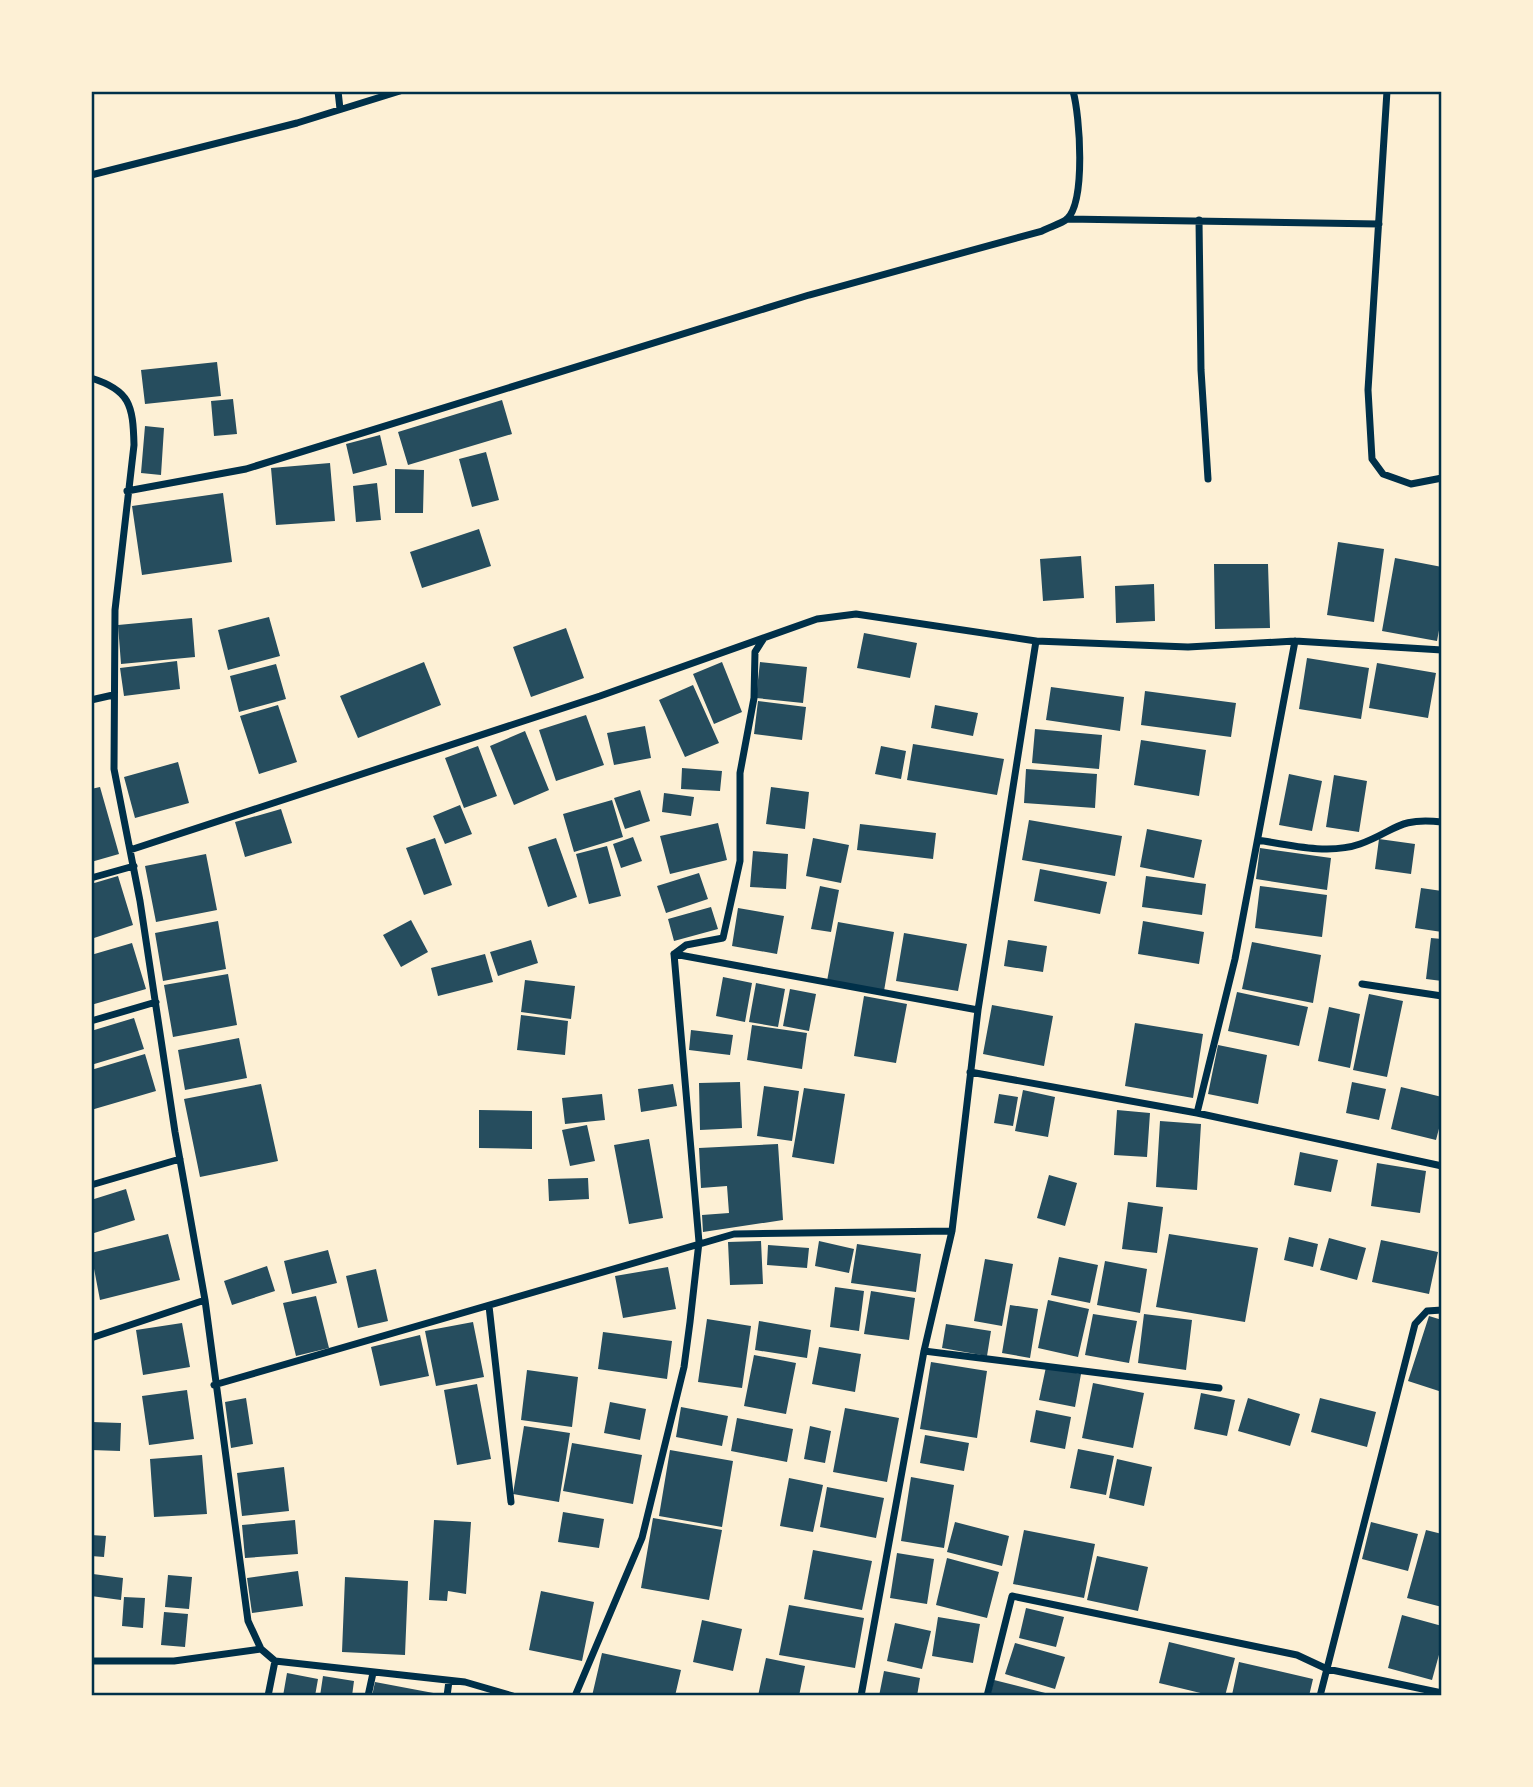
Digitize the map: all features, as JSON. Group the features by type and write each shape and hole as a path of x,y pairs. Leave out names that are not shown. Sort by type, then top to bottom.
{"street":[{"path":"338,91 340,109"},
{"path":"91,175 400,91"},
{"path":"1067,219 1077,198 1077,107 1073,91"},
{"path":"1387,91 1368,390 1372,459 1383,474 1410,484 1442,478"},
{"path":"127,491 246,468 809,295 1042,231 1067,219 1379,224"},
{"path":"1199,220 1201,370 1208,479"},
{"path":"91,378 112,384 127,398 134,421 134,445 115,610 114,769 134,866 205,1300 244,1604 261,1649 275,1661 449,1681 513,1696"},
{"path":"130,850 600,696 817,618 856,614 1036,641 1188,647 1295,641 1442,650"},
{"path":"674,954 686,945 723,938 740,862 740,774 754,698 755,652 764,637"},
{"path":"861,1696 924,1351 952,1231 978,1010 1036,641"},
{"path":"1197,1113 1235,959 1295,641"},
{"path":"91,700 113,695"},
{"path":"1258,840 1305,848 1337,848 1360,845 1399,823 1442,822"},
{"path":"91,878 134,866"},
{"path":"674,954 978,1010"},
{"path":"575,1696 642,1538 684,1367 698,1242 674,954"},
{"path":"1362,984 1442,996"},
{"path":"91,1021 156,1002"},
{"path":"970,1072 1197,1113 1442,1166"},
{"path":"91,1185 180,1159"},
{"path":"214,1385 489,1306 698,1242 759,1232 952,1231"},
{"path":"91,1338 205,1300"},
{"path":"489,1306 511,1502"},
{"path":"1320,1696 1415,1324 1427,1311 1442,1310"},
{"path":"924,1351 1219,1388"},
{"path":"987,1696 1012,1596 1297,1655 1327,1669 1442,1693"},
{"path":"91,1661 174,1661 261,1649"},
{"path":"268,1696 275,1661"},
{"path":"368,1696 373,1673"},
{"path":"447,1696 449,1681"}],"building":[{"path":"217,362 221,396 145,404 141,370"},
{"path":"233,399 237,434 214,436 211,401"},
{"path":"502,400 512,434 408,465 398,432"},
{"path":"145,426 164,428 161,475 141,473"},
{"path":"380,435 387,465 353,474 346,444"},
{"path":"486,452 499,500 472,507 459,459"},
{"path":"330,463 335,521 276,525 271,468"},
{"path":"395,469 424,470 423,513 395,513"},
{"path":"377,483 381,520 356,522 353,486"},
{"path":"223,493 232,562 142,575 132,506"},
{"path":"479,529 491,566 422,588 410,552"},
{"path":"1338,542 1384,549 1374,622 1327,615"},
{"path":"1081,556 1084,598 1043,601 1040,559"},
{"path":"1395,558 1442,567 1442,614 1437,641 1382,631"},
{"path":"1214,564 1268,564 1270,628 1215,629"},
{"path":"1154,584 1155,621 1116,623 1115,586"},
{"path":"269,617 280,656 228,670 218,630"},
{"path":"192,618 195,657 121,664 118,625"},
{"path":"566,628 584,678 531,697 513,647"},
{"path":"864,633 917,643 910,678 857,668"},
{"path":"1307,658 1369,668 1361,719 1299,709"},
{"path":"177,661 180,689 124,696 120,668"},
{"path":"424,662 441,705 358,738 340,696"},
{"path":"722,662 742,712 714,724 693,674"},
{"path":"760,662 807,667 803,703 756,698"},
{"path":"1377,663 1436,673 1428,718 1369,708"},
{"path":"276,664 286,699 239,712 230,676"},
{"path":"693,685 719,743 685,757 659,700"},
{"path":"1051,687 1124,697 1120,731 1046,720"},
{"path":"1145,691 1236,703 1231,737 1141,725"},
{"path":"758,701 806,707 802,740 754,734"},
{"path":"278,705 297,762 259,774 240,716"},
{"path":"935,705 978,713 973,736 931,728"},
{"path":"586,715 604,765 556,781 539,730"},
{"path":"645,726 651,758 614,765 607,733"},
{"path":"1035,729 1102,735 1099,769 1032,763"},
{"path":"525,731 549,790 514,805 490,746"},
{"path":"1141,740 1206,750 1199,796 1134,785"},
{"path":"913,744 1004,759 997,795 907,780"},
{"path":"478,746 497,796 464,808 445,758"},
{"path":"881,746 906,751 901,779 875,774"},
{"path":"178,762 189,803 135,818 124,777"},
{"path":"682,768 722,771 720,791 681,789"},
{"path":"1026,769 1097,774 1095,808 1024,803"},
{"path":"1289,774 1322,781 1312,831 1279,825"},
{"path":"1334,775 1367,781 1359,832 1326,827"},
{"path":"100,787 119,854 91,862 91,789"},
{"path":"771,787 809,792 805,829 766,824"},
{"path":"640,790 650,821 625,829 614,798"},
{"path":"664,793 694,797 691,816 662,812"},
{"path":"612,800 623,837 574,852 563,814"},
{"path":"460,805 472,834 445,844 433,816"},
{"path":"281,809 292,843 245,857 235,822"},
{"path":"1029,820 1122,836 1115,876 1022,860"},
{"path":"718,823 727,860 670,874 660,836"},
{"path":"860,824 936,833 933,859 857,850"},
{"path":"1147,829 1202,840 1194,878 1140,867"},
{"path":"633,837 642,861 621,868 613,844"},
{"path":"435,838 452,885 424,895 406,848"},
{"path":"556,838 577,897 548,907 528,847"},
{"path":"813,838 849,845 841,883 806,876"},
{"path":"1379,839 1415,844 1411,874 1375,869"},
{"path":"607,846 621,896 589,904 576,854"},
{"path":"1260,848 1331,858 1327,890 1256,879"},
{"path":"753,851 788,854 786,889 750,887"},
{"path":"206,854 217,910 156,922 145,866"},
{"path":"1040,869 1107,882 1100,914 1034,901"},
{"path":"699,873 708,899 666,913 657,886"},
{"path":"118,876 133,925 91,939 91,884"},
{"path":"1146,876 1206,884 1202,915 1142,907"},
{"path":"820,886 839,890 831,932 811,929"},
{"path":"1260,886 1327,895 1322,937 1255,928"},
{"path":"1421,888 1442,891 1442,932 1415,928"},
{"path":"711,907 718,929 674,941 668,919"},
{"path":"738,908 784,916 777,954 732,946"},
{"path":"411,920 428,952 401,967 383,935"},
{"path":"218,921 226,969 163,981 155,933"},
{"path":"1143,921 1204,932 1199,964 1138,954"},
{"path":"838,922 894,932 884,991 827,981"},
{"path":"904,933 967,944 958,991 896,981"},
{"path":"1431,938 1442,939 1442,981 1426,979"},
{"path":"531,940 538,963 498,976 490,952"},
{"path":"1008,940 1047,946 1043,972 1004,966"},
{"path":"1252,942 1321,955 1313,1003 1242,989"},
{"path":"132,943 146,989 91,1005 91,955"},
{"path":"485,954 493,982 438,996 431,968"},
{"path":"228,974 237,1025 173,1037 164,985"},
{"path":"723,977 752,983 745,1022 716,1016"},
{"path":"525,980 575,986 571,1019 521,1012"},
{"path":"756,983 785,989 778,1027 749,1022"},
{"path":"790,989 816,994 809,1031 783,1026"},
{"path":"1237,992 1308,1007 1299,1046 1228,1031"},
{"path":"1369,994 1403,1001 1387,1077 1353,1070"},
{"path":"864,996 907,1004 896,1063 854,1056"},
{"path":"992,1005 1053,1016 1044,1066 983,1054"},
{"path":"1329,1007 1360,1014 1350,1068 1318,1061"},
{"path":"521,1015 568,1021 565,1055 517,1050"},
{"path":"134,1018 144,1049 91,1065 91,1031"},
{"path":"1135,1023 1203,1034 1193,1098 1125,1086"},
{"path":"752,1025 807,1033 802,1069 747,1060"},
{"path":"691,1030 733,1035 730,1055 689,1050"},
{"path":"239,1038 247,1078 185,1090 178,1050"},
{"path":"1218,1045 1267,1055 1258,1104 1208,1094"},
{"path":"145,1054 156,1091 91,1110 91,1070"},
{"path":"740,1082 742,1128 700,1130 699,1083"},
{"path":"1352,1082 1386,1089 1379,1120 1346,1113"},
{"path":"261,1084 278,1161 200,1177 184,1099"},
{"path":"673,1084 677,1106 641,1112 638,1089"},
{"path":"764,1086 799,1091 792,1141 757,1136"},
{"path":"1401,1087 1442,1097 1442,1117 1436,1140 1391,1129"},
{"path":"804,1088 845,1094 834,1164 792,1157"},
{"path":"1023,1090 1055,1097 1048,1137 1015,1131"},
{"path":"602,1094 605,1120 565,1124 562,1098"},
{"path":"999,1094 1018,1097 1013,1126 994,1123"},
{"path":"479,1110 532,1111 532,1149 479,1148"},
{"path":"1117,1110 1150,1113 1147,1157 1114,1155"},
{"path":"1160,1121 1201,1124 1197,1190 1156,1187"},
{"path":"587,1125 595,1161 570,1166 562,1130"},
{"path":"649,1139 663,1218 629,1224 614,1145"},
{"path":"778,1144 783,1220 703,1232 702,1215 729,1213 727,1186 701,1188 699,1148"},
{"path":"1300,1152 1338,1160 1331,1192 1294,1185"},
{"path":"1377,1163 1426,1171 1420,1213 1371,1206"},
{"path":"1049,1175 1077,1183 1065,1226 1037,1218"},
{"path":"588,1178 589,1199 549,1201 548,1179"},
{"path":"126,1189 135,1220 91,1234 91,1200"},
{"path":"1128,1202 1163,1207 1157,1253 1122,1249"},
{"path":"168,1234 180,1280 100,1300 91,1253"},
{"path":"1169,1234 1258,1248 1245,1322 1156,1307"},
{"path":"1289,1237 1318,1244 1313,1267 1284,1260"},
{"path":"1329,1238 1366,1248 1357,1280 1320,1270"},
{"path":"1381,1240 1438,1252 1429,1294 1372,1282"},
{"path":"761,1241 763,1284 730,1285 728,1242"},
{"path":"819,1241 854,1249 849,1273 815,1266"},
{"path":"857,1244 921,1254 916,1292 851,1283"},
{"path":"768,1245 809,1248 807,1268 767,1265"},
{"path":"328,1250 337,1283 292,1294 284,1261"},
{"path":"1059,1257 1098,1265 1090,1303 1051,1295"},
{"path":"985,1259 1013,1264 1002,1326 974,1321"},
{"path":"1105,1261 1147,1269 1140,1313 1097,1305"},
{"path":"267,1266 275,1291 232,1305 224,1281"},
{"path":"668,1267 676,1309 623,1318 615,1276"},
{"path":"376,1269 388,1321 358,1328 346,1276"},
{"path":"835,1287 864,1291 859,1331 830,1327"},
{"path":"871,1291 915,1298 909,1340 864,1334"},
{"path":"316,1296 329,1348 296,1356 283,1303"},
{"path":"1048,1300 1089,1309 1078,1357 1038,1348"},
{"path":"1010,1305 1038,1309 1030,1358 1002,1353"},
{"path":"1093,1314 1137,1321 1129,1363 1085,1355"},
{"path":"1144,1314 1192,1320 1186,1370 1138,1363"},
{"path":"1429,1316 1442,1320 1442,1392 1408,1381"},
{"path":"707,1319 751,1326 742,1388 698,1382"},
{"path":"759,1321 811,1330 807,1358 755,1350"},
{"path":"473,1322 484,1377 436,1386 425,1331"},
{"path":"182,1323 190,1367 143,1375 136,1330"},
{"path":"946,1324 991,1331 987,1356 942,1348"},
{"path":"603,1332 672,1341 667,1379 598,1369"},
{"path":"420,1335 429,1376 380,1386 371,1347"},
{"path":"819,1347 861,1354 855,1392 812,1384"},
{"path":"754,1355 796,1363 786,1414 744,1406"},
{"path":"931,1362 987,1371 977,1438 920,1429"},
{"path":"1046,1367 1081,1374 1075,1407 1039,1400"},
{"path":"527,1370 578,1377 572,1427 521,1420"},
{"path":"1093,1383 1144,1393 1133,1448 1082,1438"},
{"path":"477,1384 491,1459 457,1465 444,1390"},
{"path":"187,1390 194,1439 149,1445 142,1396"},
{"path":"1201,1393 1235,1400 1227,1436 1194,1429"},
{"path":"246,1398 253,1444 231,1448 225,1402"},
{"path":"1248,1398 1300,1414 1290,1446 1238,1431"},
{"path":"1320,1398 1376,1412 1367,1447 1311,1432"},
{"path":"610,1402 646,1409 640,1440 604,1433"},
{"path":"681,1407 728,1416 722,1446 676,1437"},
{"path":"845,1408 899,1418 887,1482 833,1472"},
{"path":"1036,1410 1071,1417 1065,1449 1030,1442"},
{"path":"737,1418 793,1429 787,1462 731,1451"},
{"path":"92,1422 121,1423 120,1451 91,1450"},
{"path":"524,1426 570,1433 559,1502 513,1494"},
{"path":"810,1426 831,1431 825,1463 804,1459"},
{"path":"925,1435 969,1443 964,1471 920,1463"},
{"path":"572,1443 642,1455 633,1504 563,1491"},
{"path":"1078,1449 1114,1456 1106,1495 1070,1488"},
{"path":"670,1450 733,1461 722,1527 659,1516"},
{"path":"202,1455 207,1514 154,1517 150,1459"},
{"path":"1117,1459 1152,1467 1144,1506 1109,1498"},
{"path":"284,1467 289,1511 242,1516 237,1473"},
{"path":"911,1477 954,1485 944,1548 901,1541"},
{"path":"789,1478 823,1485 813,1532 780,1526"},
{"path":"827,1487 884,1498 876,1538 820,1527"},
{"path":"563,1512 604,1519 599,1548 558,1542"},
{"path":"653,1518 722,1530 709,1600 641,1588"},
{"path":"295,1520 298,1554 245,1558 242,1525"},
{"path":"434,1520 471,1522 466,1594 448,1591 447,1601 429,1600"},
{"path":"955,1522 1009,1536 1002,1566 947,1552"},
{"path":"1371,1522 1418,1534 1408,1571 1362,1559"},
{"path":"1024,1530 1095,1544 1084,1598 1013,1584"},
{"path":"1426,1530 1442,1534 1442,1607 1407,1598"},
{"path":"91,1535 106,1536 104,1557 91,1556"},
{"path":"813,1550 872,1561 862,1610 804,1599"},
{"path":"897,1553 934,1559 927,1604 890,1598"},
{"path":"1097,1556 1148,1567 1138,1611 1087,1600"},
{"path":"947,1558 999,1572 987,1618 936,1605"},
{"path":"298,1571 303,1606 252,1613 247,1578"},
{"path":"93,1574 123,1578 121,1600 91,1596"},
{"path":"168,1575 192,1577 189,1609 165,1607"},
{"path":"345,1577 408,1581 405,1655 342,1652"},
{"path":"541,1591 594,1602 582,1661 529,1650"},
{"path":"124,1597 145,1598 143,1628 122,1626"},
{"path":"789,1605 864,1618 855,1668 779,1655"},
{"path":"1026,1608 1064,1617 1056,1647 1019,1638"},
{"path":"164,1612 188,1614 185,1647 161,1645"},
{"path":"1402,1615 1442,1626 1442,1644 1432,1680 1388,1668"},
{"path":"938,1617 980,1624 973,1663 932,1656"},
{"path":"702,1620 742,1629 733,1671 693,1662"},
{"path":"895,1623 931,1631 922,1669 887,1661"},
{"path":"1169,1642 1235,1658 1225,1696 1213,1696 1159,1683"},
{"path":"1015,1643 1065,1657 1055,1689 1005,1674"},
{"path":"602,1653 681,1670 675,1696 592,1696"},
{"path":"766,1658 805,1666 799,1696 758,1696"},
{"path":"1239,1662 1313,1679 1309,1696 1232,1695"},
{"path":"884,1671 920,1678 917,1696 879,1696"},
{"path":"287,1673 318,1679 315,1696 283,1696"},
{"path":"323,1676 354,1681 352,1696 320,1696"},
{"path":"994,1680 1053,1695 1053,1696 990,1696"},
{"path":"375,1682 444,1695 444,1696 372,1696"}]}
